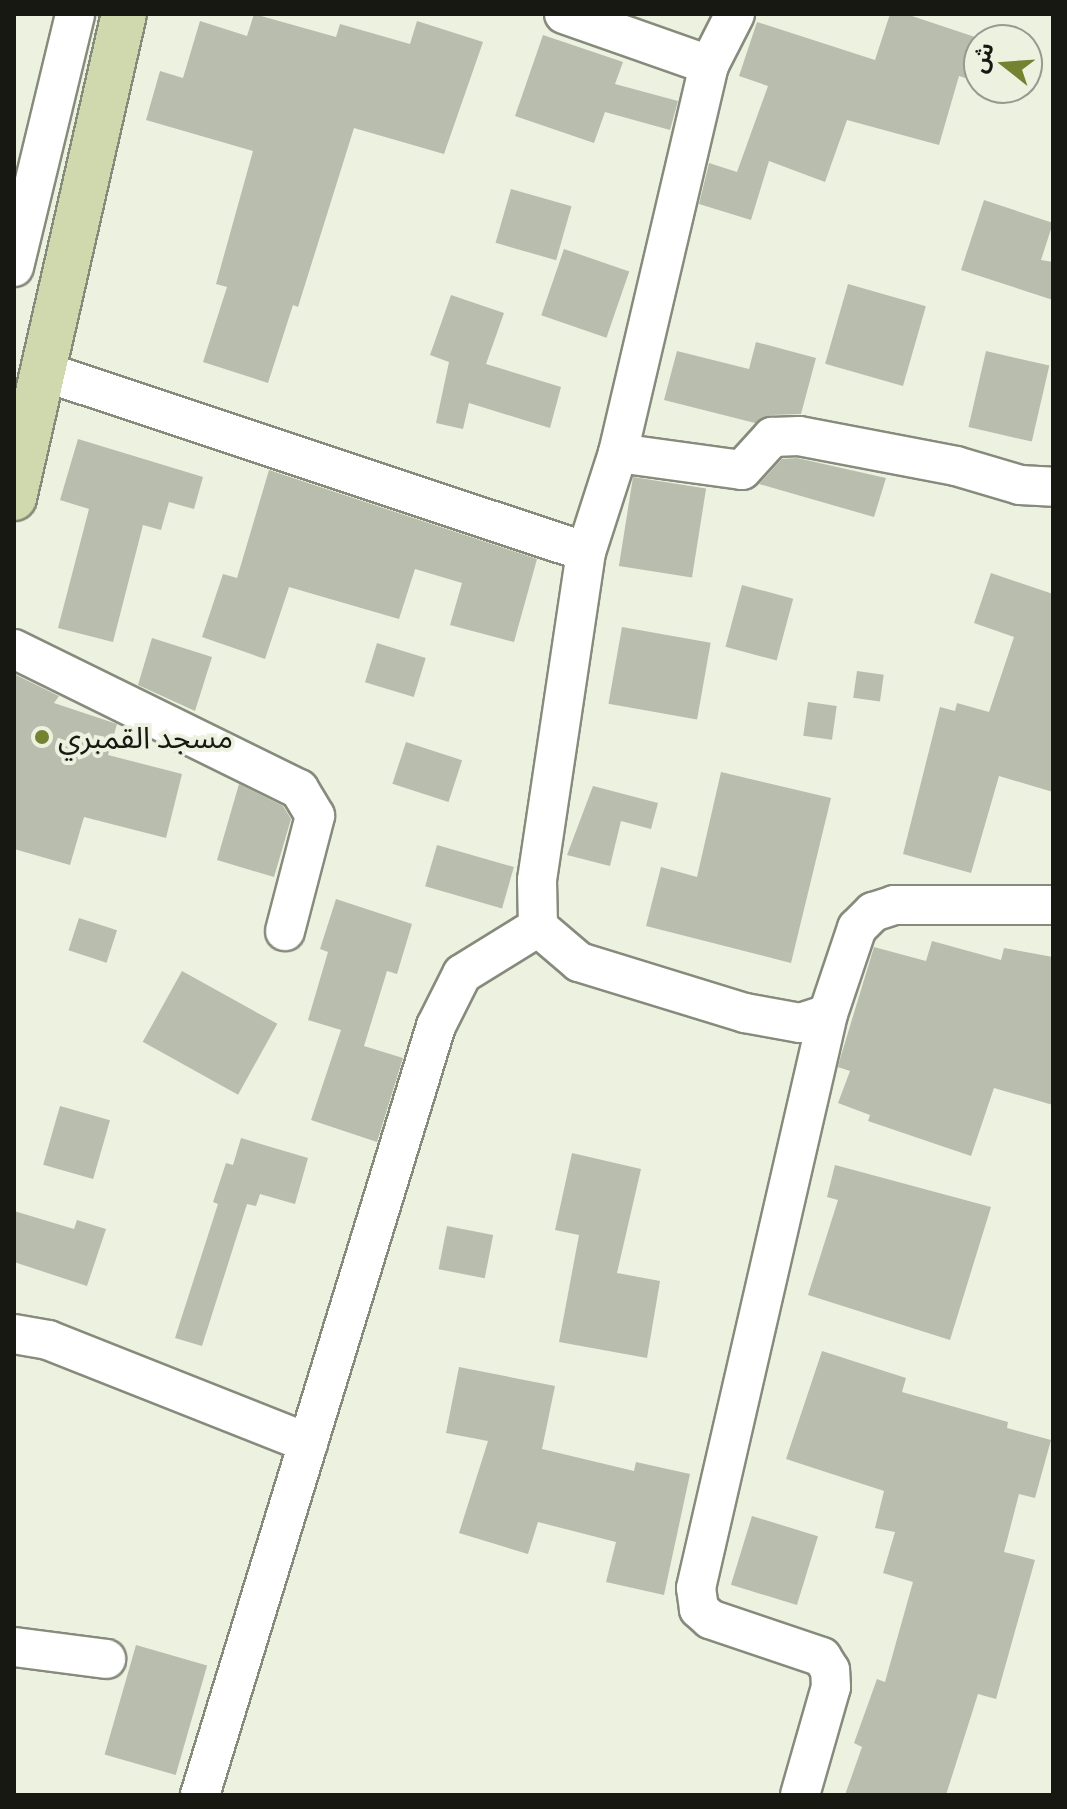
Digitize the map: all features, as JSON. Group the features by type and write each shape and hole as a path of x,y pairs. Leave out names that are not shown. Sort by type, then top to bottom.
{"main road":[{"path":"14,498 124,14"}],"street":[{"path":"14,267 75,14"},
{"path":"564,14 709,65"},
{"path":"735,14 709,65 618,453 586,552 537,880 538,927 579,962 745,1013 800,1023 828,1014"},
{"path":"45,372 586,552"},
{"path":"618,453 742,470 772,437 799,436 956,466 1020,485 1053,487"},
{"path":"14,649 299,789 315,816 285,931"},
{"path":"800,1795 831,1687 830,1670 822,1657 710,1619 699,1609 696,1588 828,1014 857,928 873,912 894,905 1053,905"},
{"path":"200,1795 436,1026 462,974 538,927"},
{"path":"14,1334 48,1340 308,1443"},
{"path":"14,1647 106,1659"}],"building":[{"path":"254,14 336,37 340,24 410,44 417,21 483,42 444,154 354,128 298,307 293,305 268,383 203,362 227,287 216,284 253,151 146,120 160,71 183,78 200,21 247,36"},
{"path":"890,14 906,14 963,33 963,77 959,76 939,145 847,120 825,182 769,161 751,220 699,204 709,163 737,172 768,86 739,76 757,22 875,60"},
{"path":"543,35 623,62 615,84 678,101 670,130 605,112 594,143 515,116"},
{"path":"511,189 572,206 556,260 496,243"},
{"path":"984,200 1053,223 1041,260 1053,262 1053,300 961,270"},
{"path":"564,249 629,271 606,338 541,315"},
{"path":"848,284 926,306 903,386 825,364"},
{"path":"451,295 504,313 486,364 561,387 550,428 469,403 463,429 436,423 449,362 430,355"},
{"path":"756,342 816,358 801,414 771,415 755,423 664,400 677,351 749,369"},
{"path":"986,351 1049,366 1032,442 968,427"},
{"path":"78,439 203,477 194,509 169,502 161,530 143,525 113,642 58,628 89,509 60,500"},
{"path":"797,458 886,478 874,517 759,484 782,459"},
{"path":"269,470 537,559 514,642 450,625 462,583 415,569 399,619 289,587 265,659 202,637 223,574 237,578"},
{"path":"633,477 706,489 692,577 619,566"},
{"path":"991,573 1053,594 1053,792 999,776 971,873 903,854 940,707 955,711 957,703 989,712 1014,637 974,623"},
{"path":"742,585 793,599 777,661 725,647"},
{"path":"622,627 711,643 697,719 608,704"},
{"path":"152,638 212,657 195,711 138,685"},
{"path":"377,643 426,658 414,697 365,682"},
{"path":"857,671 884,675 880,701 853,698"},
{"path":"14,674 59,696 54,703 117,724 108,755 182,774 166,838 84,817 70,865 14,849"},
{"path":"808,702 837,706 832,740 803,736"},
{"path":"406,742 462,760 449,802 392,784"},
{"path":"721,772 831,798 791,963 646,926 661,867 697,877"},
{"path":"239,784 283,806 291,819 274,877 217,860"},
{"path":"593,786 658,803 651,829 621,821 610,866 567,855"},
{"path":"437,845 514,867 502,908 425,886"},
{"path":"336,899 412,924 397,974 387,971 364,1046 403,1058 377,1142 311,1120 341,1030 308,1020 328,952 320,949"},
{"path":"79,918 117,930 107,963 68,950"},
{"path":"932,941 1001,960 1004,948 1053,957 1053,1105 994,1088 971,1156 868,1121 870,1115 838,1103 850,1071 838,1067 874,947 926,961"},
{"path":"182,971 277,1024 238,1095 143,1042"},
{"path":"60,1106 110,1120 93,1179 43,1165"},
{"path":"241,1138 308,1158 295,1204 260,1194 256,1206 247,1204 202,1346 175,1338 218,1204 213,1202 226,1163 233,1165"},
{"path":"572,1153 641,1169 617,1273 660,1281 647,1358 559,1342 579,1235 555,1230"},
{"path":"835,1165 991,1207 950,1340 808,1295 838,1200 827,1197"},
{"path":"14,1211 74,1229 77,1220 106,1229 87,1286 14,1262"},
{"path":"447,1226 493,1235 485,1278 439,1269"},
{"path":"822,1351 906,1378 902,1392 1008,1422 1007,1428 1051,1440 1035,1498 1019,1494 1004,1552 1035,1560 996,1699 978,1694 946,1795 845,1795 862,1747 854,1743 877,1679 885,1682 913,1582 883,1573 895,1532 875,1528 884,1491 786,1459"},
{"path":"459,1367 555,1386 542,1449 634,1471 636,1462 690,1474 664,1595 606,1582 616,1542 538,1522 528,1554 459,1533 488,1441 446,1433"},
{"path":"752,1516 818,1536 797,1605 731,1585"},
{"path":"136,1645 207,1665 176,1775 105,1755"}],"place":[{"name":"مسجد القمبري","path":"42,737"}]}
